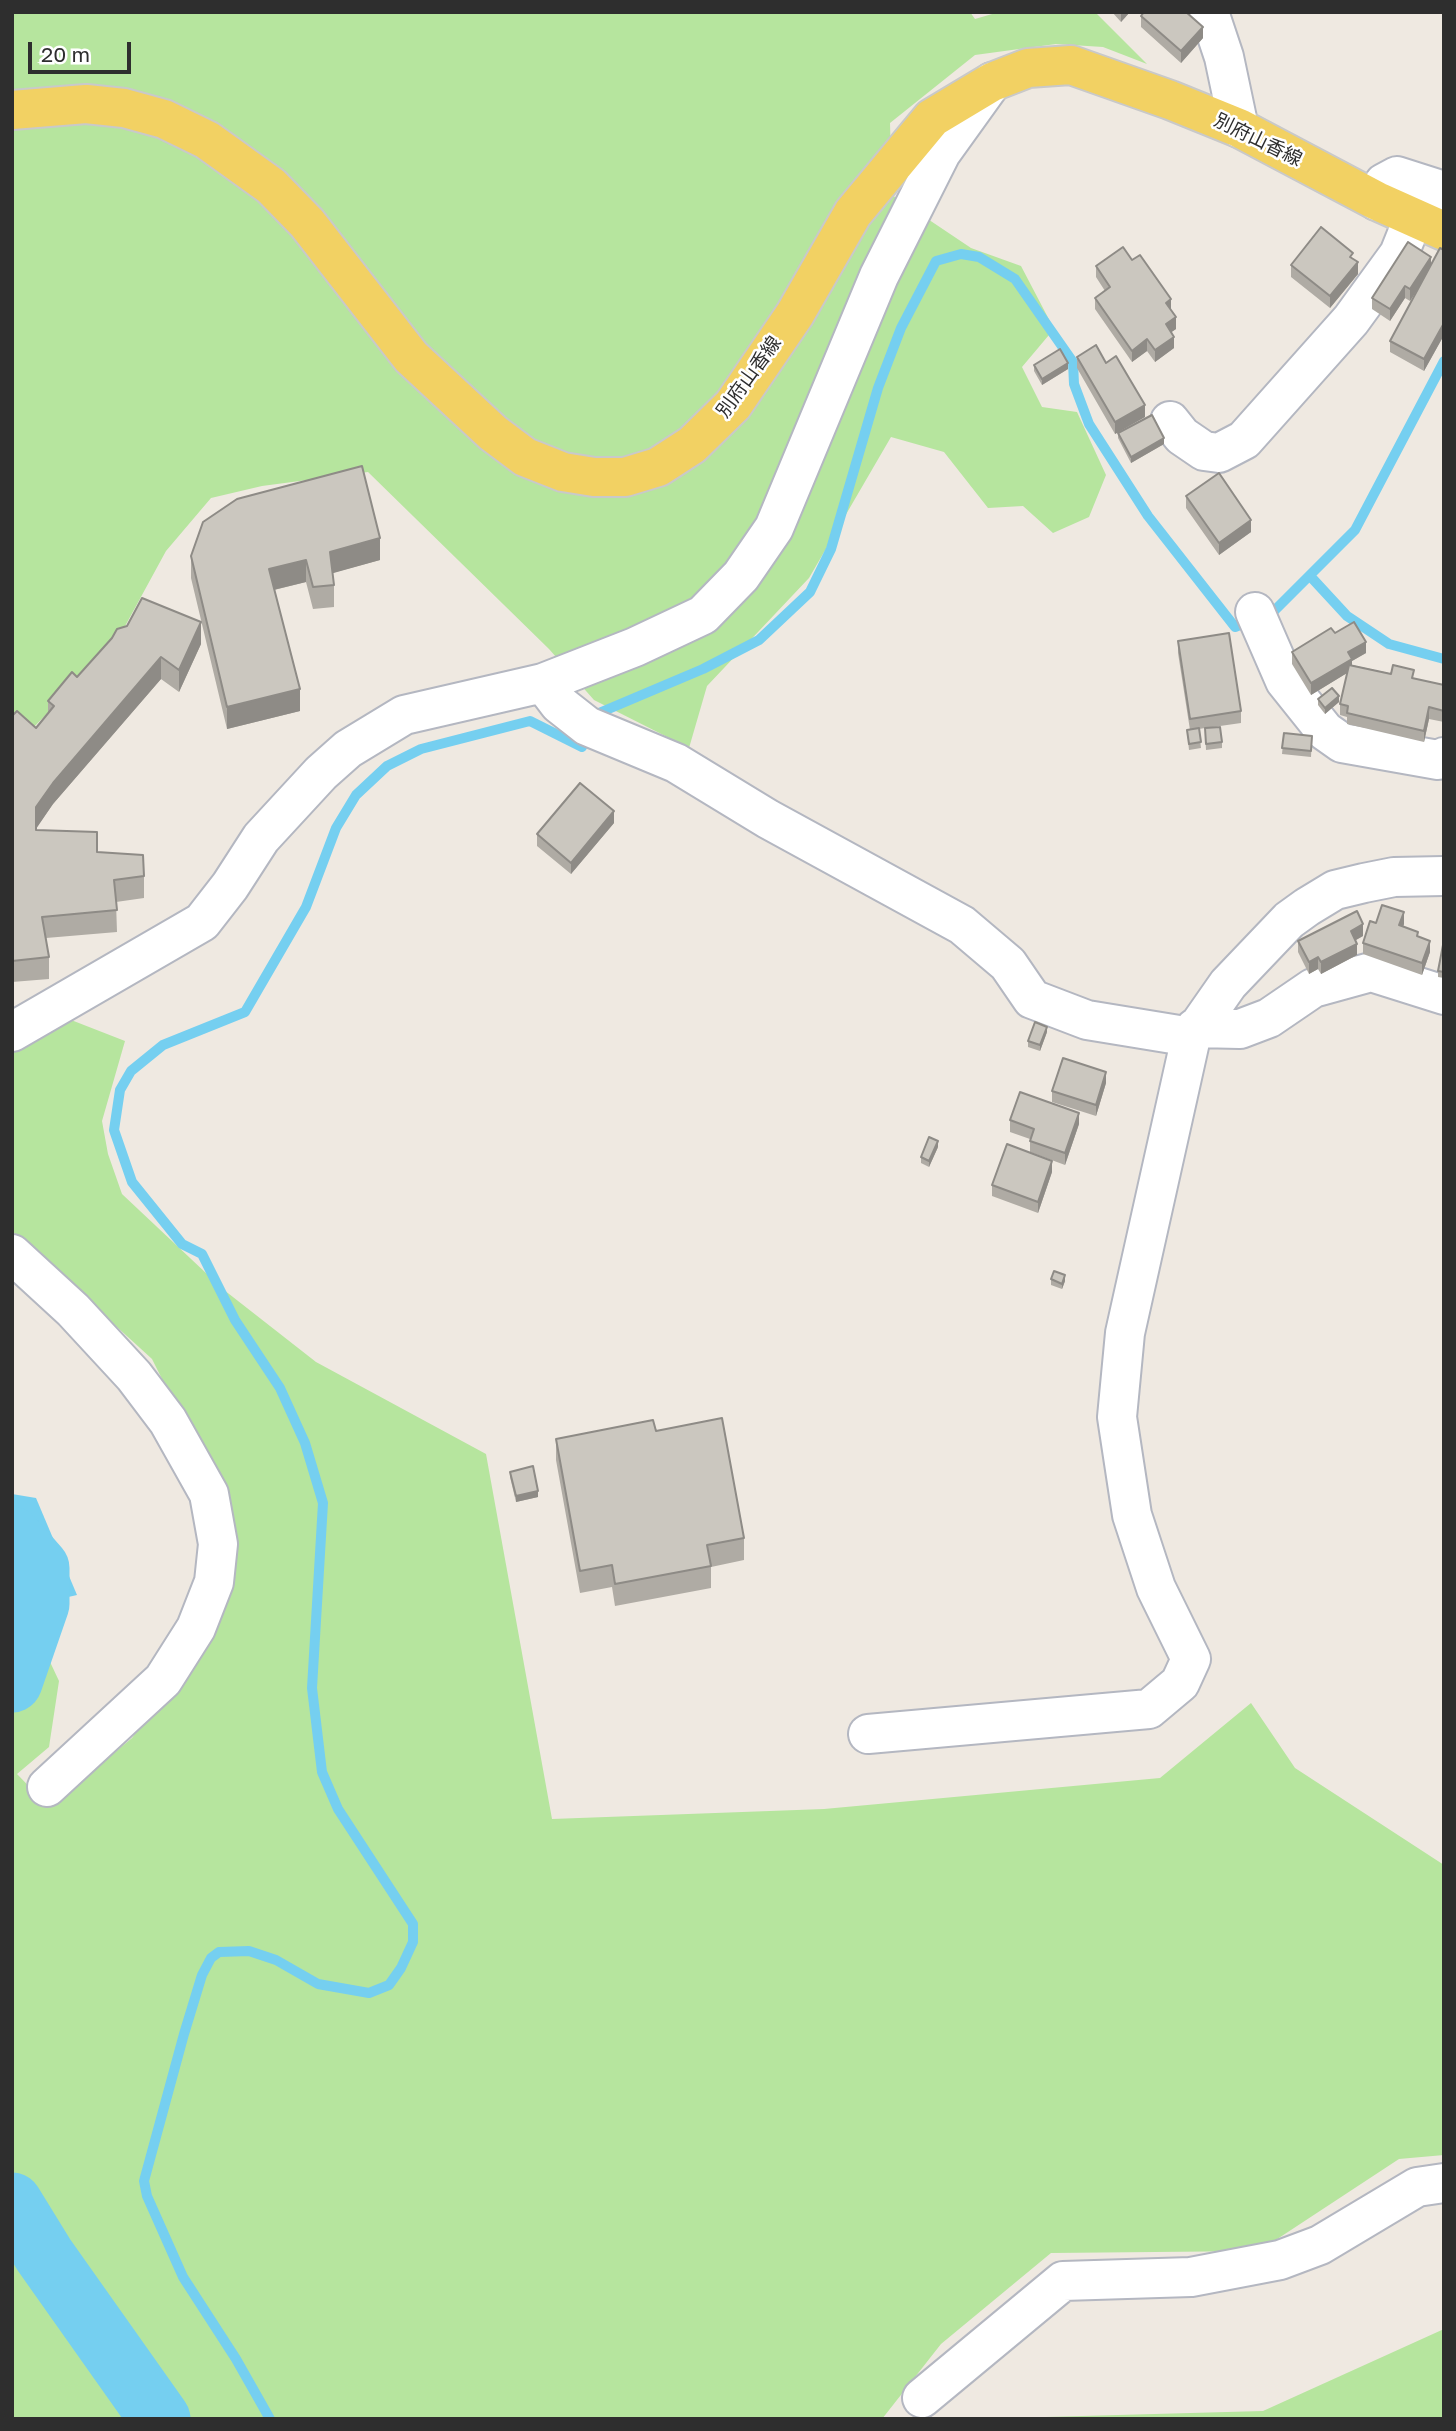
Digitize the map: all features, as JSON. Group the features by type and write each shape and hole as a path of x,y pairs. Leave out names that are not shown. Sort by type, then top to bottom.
{"main road":[{"name":"別府山香線","path":"12,110 86,104 124,108 164,119 207,140 271,186 307,223 411,357 493,433 525,457 563,472 594,477 625,477 657,467 692,446 733,405 795,314 853,213 932,118 992,82 1028,68 1071,65 1239,128 1377,201 1429,225"}],"street":[{"path":"1209,12 1224,57 1239,128"},
{"path":"12,1032 202,922 230,886 261,838 321,773 348,750 404,715 543,683 635,647 703,615 741,576 774,528 879,276 941,153 992,82"},
{"path":"1377,201 1384,183 1397,176 1444,191"},
{"path":"1170,421 1182,436 1204,451 1219,453 1244,440 1351,320 1399,254 1429,225"},
{"path":"1255,612 1285,681 1325,731 1342,743 1354,746 1438,760 1444,758"},
{"path":"543,683 559,704 587,726 676,763 768,819 962,925 1008,964 1032,999 1087,1020 1193,1032 1240,1029 1269,1018 1313,988 1370,972 1444,995"},
{"path":"868,1734 1149,1709 1180,1684 1191,1659 1156,1588 1132,1516 1117,1417 1125,1333 1193,1032 1228,984 1289,920 1307,907 1335,890 1364,883 1394,877 1444,876"},
{"path":"12,1254 82,1320 134,1376 168,1422 209,1494 218,1544 214,1582 197,1628 163,1680 47,1787"},
{"path":"922,2398 1063,2281 1191,2277 1280,2260 1320,2245 1418,2187 1444,2183"}],"green space":[{"path":"12,12 970,12 975,19 999,12 1095,12 1147,64 1103,47 1056,44 975,55 890,123 892,195 971,248 1021,266 1054,329 1022,367 1042,407 1077,412 1106,475 1089,517 1053,533 1023,506 988,508 944,452 891,437 809,578 707,686 689,748 594,700 549,649 368,472 262,486 211,498 166,551 124,628 99,660 31,730 12,726"},
{"path":"66,1018 125,1041 102,1121 108,1154 122,1194 224,1290 316,1362 486,1454 552,1819 824,1809 1160,1778 1251,1703 1295,1768 1444,1865 1444,2155 1399,2159 1259,2251 1051,2253 941,2344 882,2419 12,2419 12,1581 59,1681 49,1747 17,1774 49,1807 132,1738 219,1620 230,1515 152,1359 12,1231 12,1049"},
{"path":"1444,2329 1444,2419 973,2419 1263,2411"}],"water":[{"path":"12,1494 36,1498 77,1595 12,1610"}],"building":[{"path":"1144,12 1186,12 1203,27 1181,51 1141,16"},
{"path":"1321,227 1353,253 1350,257 1358,262 1330,296 1291,265"},
{"path":"1408,242 1431,257 1410,289 1405,286 1390,309 1372,298"},
{"path":"1123,247 1132,260 1140,255 1171,299 1166,303 1176,317 1166,324 1174,337 1155,350 1147,339 1132,351 1095,298 1110,287 1096,266"},
{"path":"1440,248 1444,250 1444,323 1424,359 1390,341"},
{"path":"1096,345 1106,363 1116,356 1145,405 1115,422 1077,357"},
{"path":"1060,349 1068,363 1042,379 1034,365"},
{"path":"1152,415 1164,438 1131,457 1118,433"},
{"path":"362,466 380,538 330,552 334,585 313,587 306,560 269,569 300,689 227,707 191,556 203,522 237,499"},
{"path":"1219,473 1251,520 1219,543 1186,496"},
{"path":"142,598 201,622 179,670 161,657 53,783 36,807 36,830 97,832 97,852 143,855 144,876 114,880 117,910 42,917 49,957 12,961 12,716 17,711 36,728 54,706 48,701 72,672 77,677 117,629 127,626"},
{"path":"1354,622 1366,642 1348,652 1352,659 1311,683 1292,652 1331,628 1335,633"},
{"path":"1229,633 1241,711 1190,719 1178,641"},
{"path":"1349,665 1391,674 1393,665 1414,670 1412,678 1444,685 1444,711 1429,707 1424,731 1347,713 1348,706 1340,704"},
{"path":"1332,688 1339,696 1325,708 1318,699"},
{"path":"1220,727 1222,742 1206,744 1205,728"},
{"path":"1199,728 1201,742 1189,744 1187,730"},
{"path":"1284,733 1312,736 1311,751 1282,748"},
{"path":"580,783 614,811 571,863 537,834"},
{"path":"1382,905 1404,912 1399,925 1418,932 1417,936 1430,941 1422,963 1363,943 1370,921 1376,923"},
{"path":"1357,911 1363,924 1351,931 1357,944 1321,962 1318,957 1309,962 1298,941"},
{"path":"1444,945 1444,972 1438,971"},
{"path":"1035,1022 1047,1027 1040,1045 1028,1041"},
{"path":"1063,1058 1106,1072 1096,1105 1052,1091"},
{"path":"1020,1092 1079,1113 1065,1153 1030,1141 1034,1129 1010,1120"},
{"path":"929,1137 938,1141 929,1161 921,1157"},
{"path":"1007,1144 1052,1161 1038,1202 992,1185"},
{"path":"1054,1271 1065,1275 1062,1284 1051,1279"},
{"path":"722,1418 744,1538 707,1545 711,1566 615,1584 612,1565 580,1571 556,1439 653,1420 656,1431"},
{"path":"533,1466 538,1491 516,1496 510,1472"}],"waterway":[{"path":"595,720 599,713 703,669 759,640 810,592 831,549 878,388 901,328 936,261 961,254 979,257 1015,279 1073,362 1074,384 1089,424 1148,516 1235,627 1274,611 1355,530 1444,361"},
{"path":"1311,577 1347,616 1389,644 1444,659"},
{"path":"270,2419 236,2359 183,2277 147,2196 144,2181 184,2034 202,1975 211,1958 219,1952 249,1951 276,1960 318,1984 369,1993 389,1985 401,1968 413,1942 413,1924 338,1809 322,1772 312,1688 323,1503 305,1443 280,1388 235,1320 202,1254 182,1244 132,1182 114,1130 120,1090 131,1071 163,1045 245,1012 306,907 336,828 356,795 387,766 421,749 530,721 582,747 588,735"},
{"path":"12,1537 39,1568 39,1604 12,1682"},
{"path":"12,2203 44,2255 160,2419"}]}
